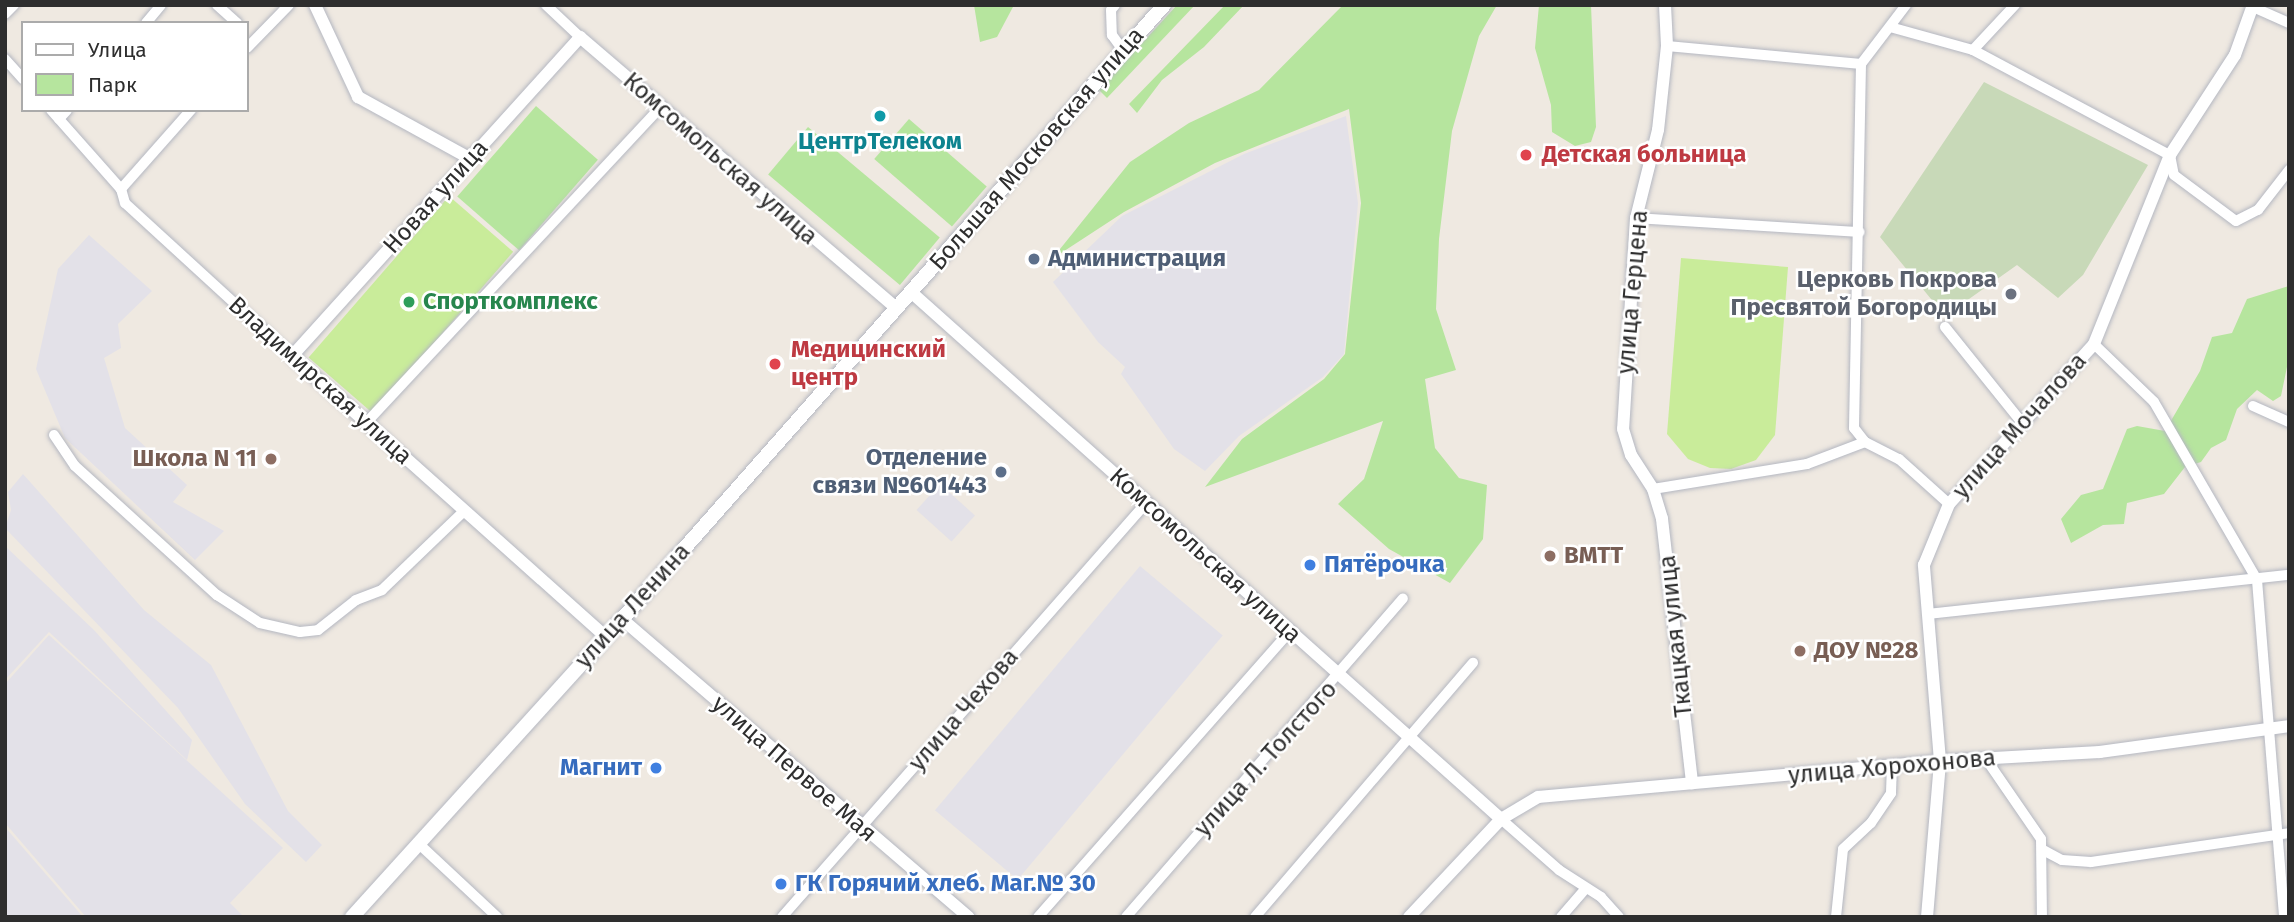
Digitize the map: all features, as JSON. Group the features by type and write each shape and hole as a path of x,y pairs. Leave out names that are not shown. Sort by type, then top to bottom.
{"main road":[{"name":"Большая Московская улица","path":"911,292 1164,5"},
{"name":"улица Ленина","path":"352,917 606,637 911,292"}],"street":[{"path":"5,14 13,5"},
{"path":"147,21 161,5"},
{"path":"217,5 235,21"},
{"path":"251,35 289,5"},
{"path":"315,5 359,97 471,159"},
{"name":"Комсомольская улица","path":"546,5 660,108 896,308"},
{"name":"улица Герцена","path":"1653,489 1631,456 1623,429 1636,218 1658,130 1667,46 1665,5"},
{"path":"1906,5 1861,64 1860,232 1854,428 1865,442 1899,459 1949,504"},
{"path":"1973,50 2015,5"},
{"path":"2253,6 2289,23"},
{"name":"улица Мочалова","path":"1927,917 1940,761 1924,565 1949,504 2094,344 2170,155 2235,55 2253,6"},
{"path":"1111,7 1114,41 1123,50"},
{"path":"1890,27 1973,50 2170,155 2174,174 2236,220 2258,210 2289,170"},
{"name":"Новая улица","path":"292,356 580,37"},
{"path":"1667,46 1861,64"},
{"path":"5,59 21,77"},
{"path":"366,423 660,108"},
{"name":"Владимирская улица","path":"53,112 121,189 125,203 463,512 606,637"},
{"path":"59,119 65,112"},
{"path":"121,189 189,112"},
{"path":"1636,218 1860,232"},
{"name":"Комсомольская улица","path":"911,292 1408,741 1501,819"},
{"path":"1945,327 2023,424"},
{"path":"2094,344 2154,402 2257,580 2270,729 2283,832 2284,917"},
{"path":"2253,406 2289,422"},
{"path":"54,435 75,466 217,595 260,623 300,632 318,630 356,600 382,590 463,512"},
{"path":"1653,489 1807,464 1865,442"},
{"name":"Ткацкая улица","path":"1653,489 1667,551 1692,783"},
{"name":"улица Чехова","path":"782,917 1146,502"},
{"path":"1928,614 2289,575"},
{"name":"улица Л. Толстого","path":"1126,917 1340,677 1403,598"},
{"name":"улица Первое Мая","path":"622,619 968,917"},
{"path":"1038,917 1289,632"},
{"path":"1255,917 1473,663"},
{"name":"улица Хорохонова","path":"1409,917 1501,819 1538,797 1940,761 2100,752 2289,726"},
{"path":"1986,759 2043,850 2062,860 2091,862 2227,845 2283,832"},
{"path":"1836,917 1843,849 1871,823 1891,793 1892,765"},
{"path":"1501,819 1586,889 1601,897 1619,917"},
{"path":"418,843 497,917"},
{"path":"2042,917 2043,850"},
{"path":"1561,917 1586,889"}],"shaded area":[{"path":"1346,116 1358,203 1344,354 1323,377 1239,436 1205,471 1174,449 1121,374 1125,367 1098,342 1053,282 1122,216 1244,154"},
{"path":"89,235 152,291 118,324 121,348 104,358 125,428 187,485 173,502 224,531 195,560 65,438 36,369 58,269"},
{"path":"23,474 144,610 211,665 288,811 322,845 306,862 245,804 178,708 5,528 11,510 8,492"},
{"path":"940,484 975,515 952,541 917,510"},
{"path":"5,546 94,630 192,740 187,760 49,632 5,680"},
{"path":"1140,566 1223,635 1018,880 935,810"},
{"path":"49,635 283,848 230,903 244,917 86,917 5,823 5,684"},
{"path":"5,827 83,917 5,917"}],"green space":[{"path":"974,5 1014,5 997,37 980,42"},
{"path":"1177,5 1195,5 1107,98 1099,90"},
{"path":"1225,5 1244,5 1204,47 1162,80 1137,113 1129,104"},
{"path":"1343,5 1497,5 1479,36 1452,131 1439,239 1436,309 1456,370 1425,379 1435,448 1459,478 1487,485 1483,539 1450,583 1389,549 1338,504 1364,479 1383,421 1205,487 1242,439 1324,379 1345,354 1361,203 1349,109 1215,163 1124,212 1052,259 1130,162 1189,123 1259,90"},
{"path":"1539,5 1591,5 1596,127 1591,142 1575,146 1552,132 1551,105 1535,48"},
{"path":"1984,82 2148,165 2083,275 2058,298 2017,265 1945,316 1880,237"},
{"path":"536,106 598,160 519,250 457,197"},
{"path":"909,119 987,187 952,227 874,159"},
{"path":"808,127 940,238 900,285 768,174"},
{"name":"Спорткомплекс","path":"449,196 513,252 373,413 309,358"},
{"path":"1681,258 1788,267 1775,435 1756,460 1731,469 1710,468 1688,459 1667,434"},
{"path":"2289,286 2289,357 2281,396 2273,401 2257,390 2237,409 2226,440 2211,448 2201,462 2185,467 2164,494 2127,503 2124,524 2103,525 2071,543 2061,519 2081,495 2103,489 2127,429 2137,426 2165,431 2200,371 2212,337 2232,333 2247,299"}],"place":[{"name":"ЦентрТелеком","path":"880,116"},
{"name":"Детская больница","path":"1526,155"},
{"name":"Администрация","path":"1034,259"},
{"name":"Церковь Покрова Пресвятой Богородицы","path":"2011,294"},
{"name":"Спорткомплекс","path":"409,302"},
{"name":"Медицинский центр","path":"775,364"},
{"name":"Школа N 11","path":"271,459"},
{"name":"Отделение связи №601443","path":"1001,472"},
{"name":"ВМТТ","path":"1550,556"},
{"name":"Пятёрочка","path":"1310,565"},
{"name":"ДОУ №28","path":"1800,651"},
{"name":"Магнит","path":"656,768"},
{"name":"ГК Горячий хлеб. Маг.№ 30","path":"781,884"}]}
